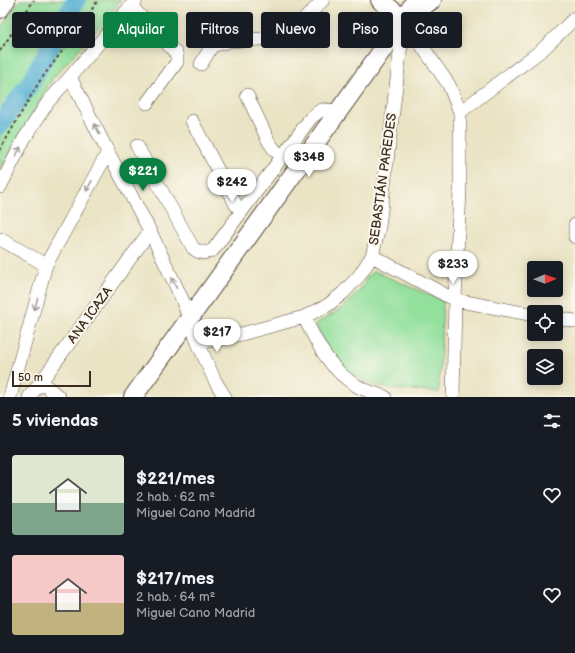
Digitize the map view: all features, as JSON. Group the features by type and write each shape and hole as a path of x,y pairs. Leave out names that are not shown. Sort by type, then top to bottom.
{"main road":[{"path":"0,9 6,0"},
{"path":"380,0 401,18"},
{"path":"408,12 415,0"},
{"path":"415,12 432,0"},
{"path":"133,397 401,24"}],"street":[{"path":"201,64 212,46 229,41 278,38 291,33 323,0"},
{"path":"0,187 24,139 48,102 134,3 178,57 177,62 147,103"},
{"path":"460,112 543,49 575,18"},
{"name":"SEBASTIÁN PAREDES","path":"198,343 238,335 304,317 328,305 343,293 359,276 372,256 379,227 401,45"},
{"path":"423,48 449,85 460,112 460,190 455,300 453,397"},
{"path":"70,77 150,231 182,299 198,343 215,381 225,397"},
{"path":"247,95 269,142 282,157"},
{"path":"137,146 193,248 198,252 206,253 213,250 310,119 319,111 326,109 338,112"},
{"path":"192,121 236,205 242,211"},
{"path":"10,397 46,265 108,152"},
{"path":"575,225 575,237"},
{"name":"ANA ICAZA","path":"29,397 150,231"},
{"path":"0,239 46,265"},
{"path":"372,256 455,300 527,314"},
{"path":"304,317 325,356 340,374 359,387 385,397"},
{"path":"563,319 575,321"},
{"path":"41,382 60,397"}],"path":[{"path":"0,51 34,0"},
{"path":"0,150 39,82 98,0"}],"green space":[{"path":"20,0 121,0 112,12 103,12 103,23 95,32 95,12 12,12 12,48 80,48 52,79 0,170 0,29"},
{"path":"374,271 443,301 439,392 392,389 371,384 348,373 329,352 316,324 344,307 361,289 368,276"}],"waterway":[{"path":"0,125 31,82 76,0"}]}
